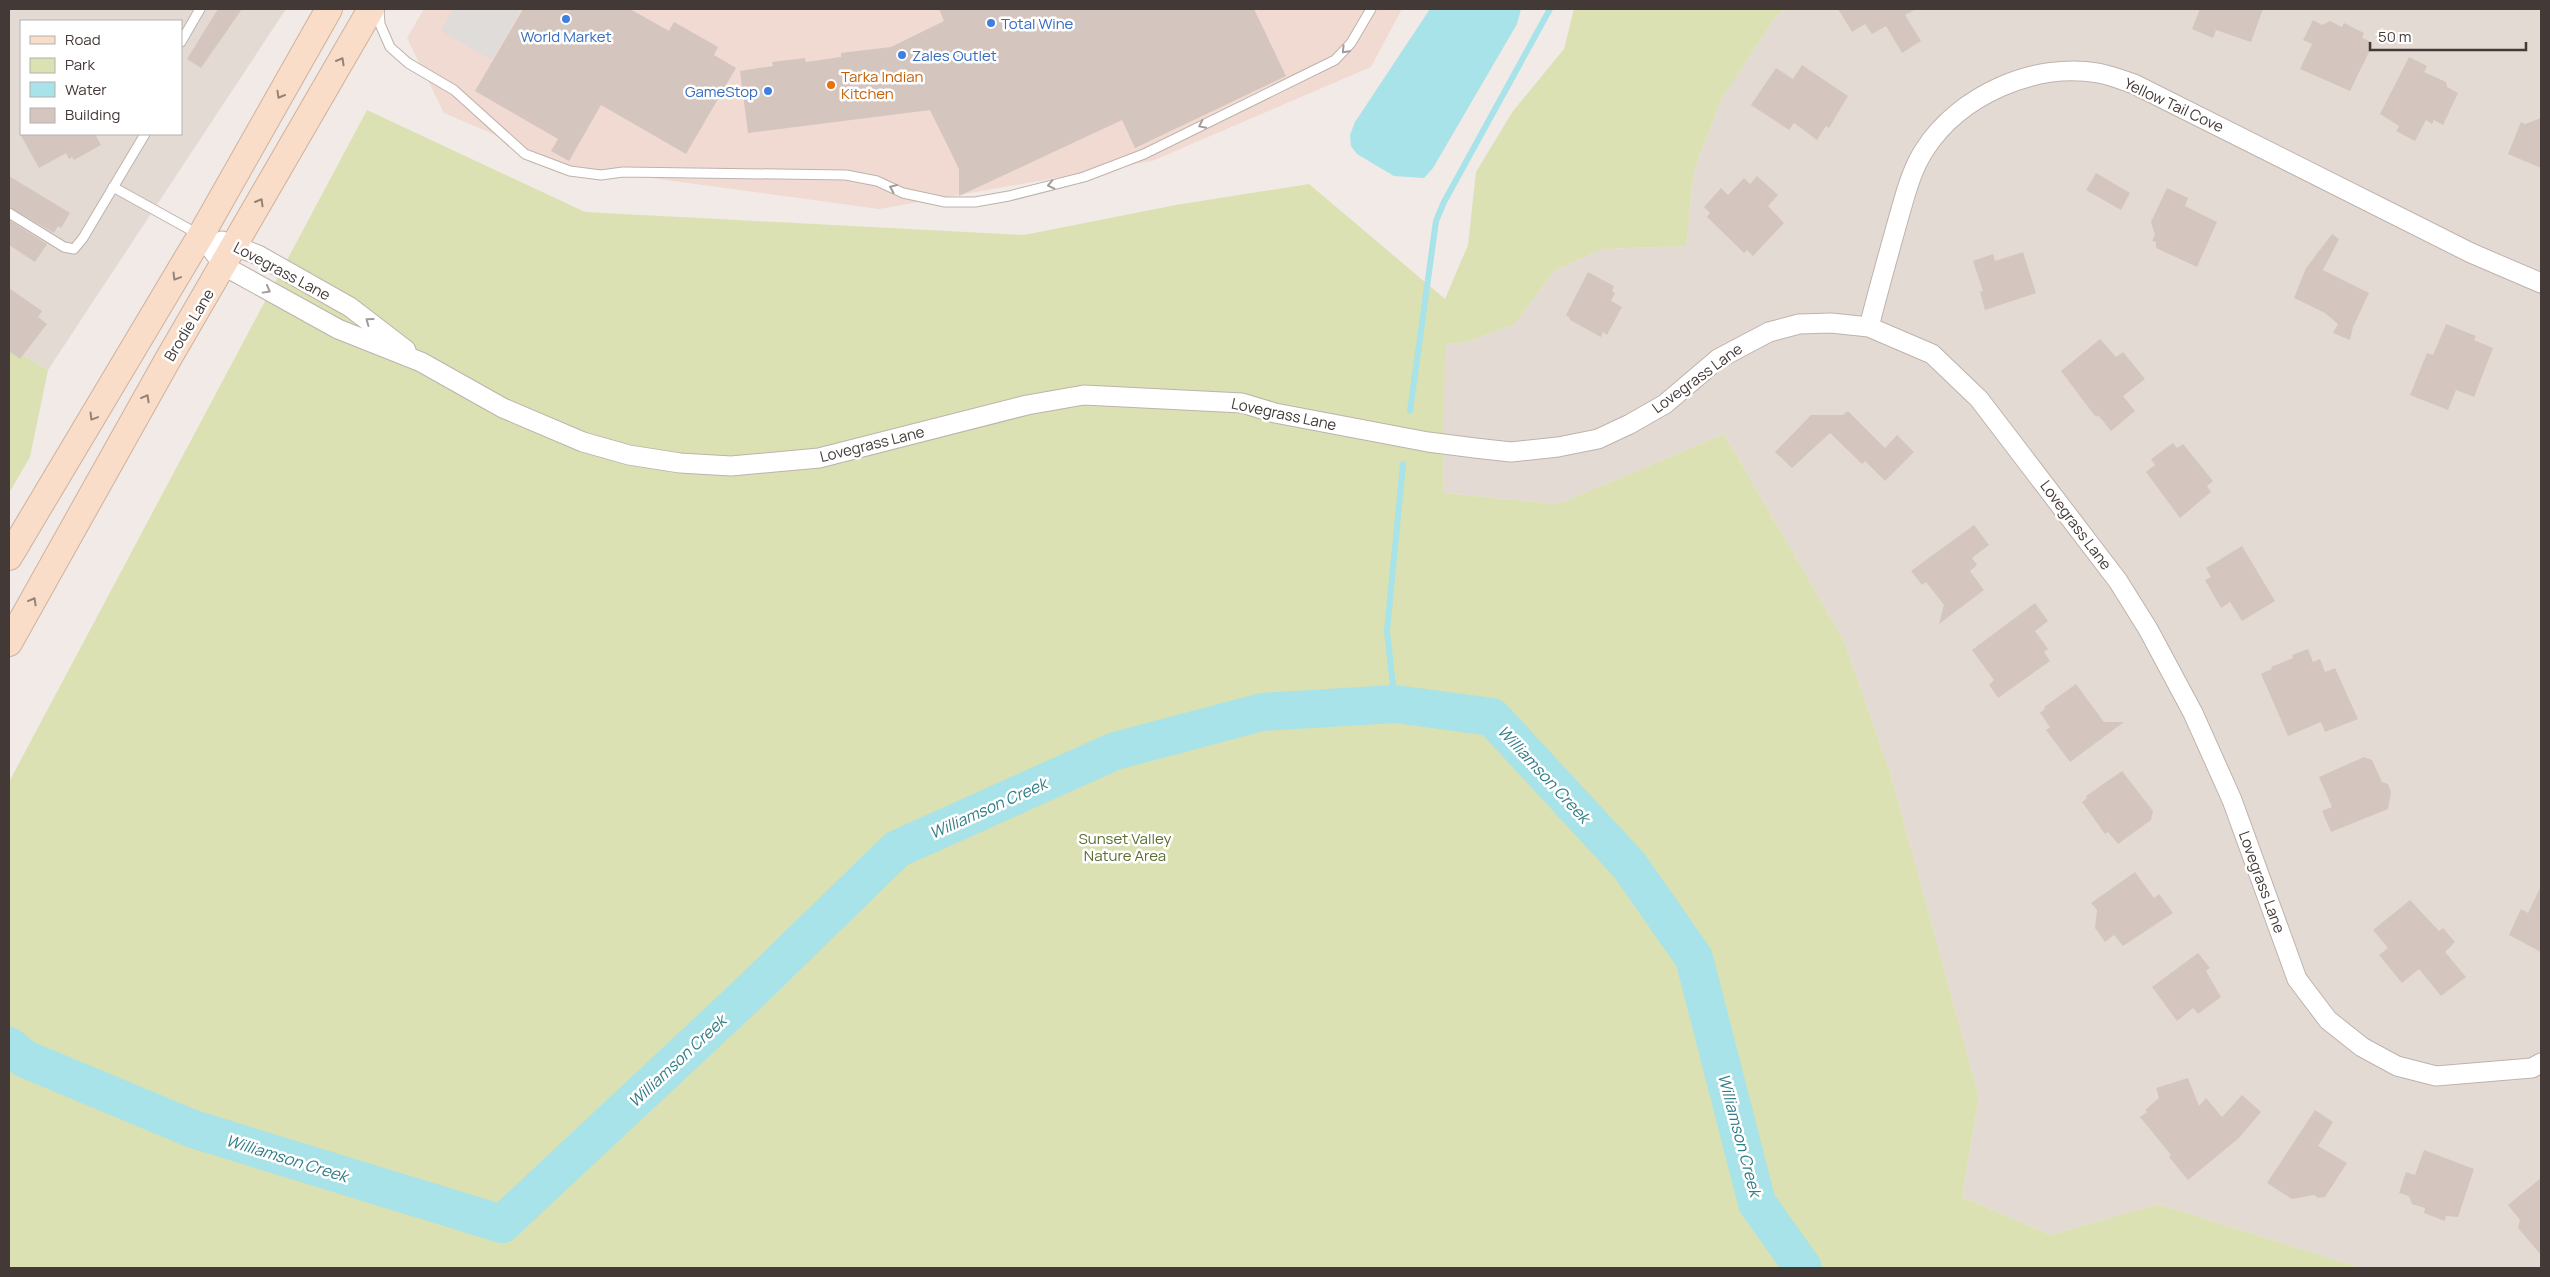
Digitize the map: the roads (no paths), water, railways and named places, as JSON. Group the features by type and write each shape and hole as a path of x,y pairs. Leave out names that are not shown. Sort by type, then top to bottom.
{"main road":[{"path":"9,557 201,235 329,9"},
{"name":"Brodie Lane","path":"9,643 162,370 230,256 371,9"}],"street":[{"name":"Yellow Tail Cove","path":"1869,327 1902,206 1913,174 1925,149 1947,123 1975,101 2002,86 2048,73 2098,73 2134,84 2471,253 2541,283"},
{"name":"Lovegrass Lane","path":"201,235 338,329 420,362 503,408 583,442 629,455 680,463 731,466 819,458 1027,405 1084,395 1242,403 1275,413 1428,442 1511,452 1558,447 1606,436 1665,404 1718,359 1769,332 1799,324 1831,323 1869,327 1932,354 1979,399 2118,581 2148,629 2193,713 2232,800 2297,979 2328,1020 2362,1047 2397,1066 2436,1076 2532,1068 2541,1063"},
{"name":"Lovegrass Lane","path":"230,256 350,308 420,362"}],"lane":[{"path":"182,40 200,9"},
{"path":"379,9 380,24 384,36 390,47 408,63 454,90 525,154 570,171 601,175 623,172 846,175 877,181 902,193 945,202 975,202 1017,194 1084,177 1144,154 1334,60 1351,43 1371,9"},
{"path":"9,213 64,248 74,248 84,238 144,135"},
{"path":"113,188 201,235"}],"water":[{"path":"1430,9 1521,9 1517,24 1433,168 1424,178 1394,176 1357,154 1351,146 1350,135 1355,122"}],"waterway":[{"path":"1410,411 1436,221 1444,202 1550,9"},
{"path":"1395,704 1387,631 1403,464"},
{"name":"Williamson Creek","path":"9,1046 25,1059 193,1129 502,1224 748,994 897,849 1115,751 1262,712 1395,704 1492,717 1629,865 1694,958 1757,1203 1803,1268"}],"place":[{"name":"World Market","path":"566,19"},
{"name":"Total Wine","path":"991,23"},
{"name":"Zales Outlet","path":"902,55"},
{"name":"Tarka Indian Kitchen","path":"831,85"},
{"name":"GameStop","path":"768,91"}],"park label":[{"name":"Sunset Valley Nature Area","path":"1125,846"}]}
